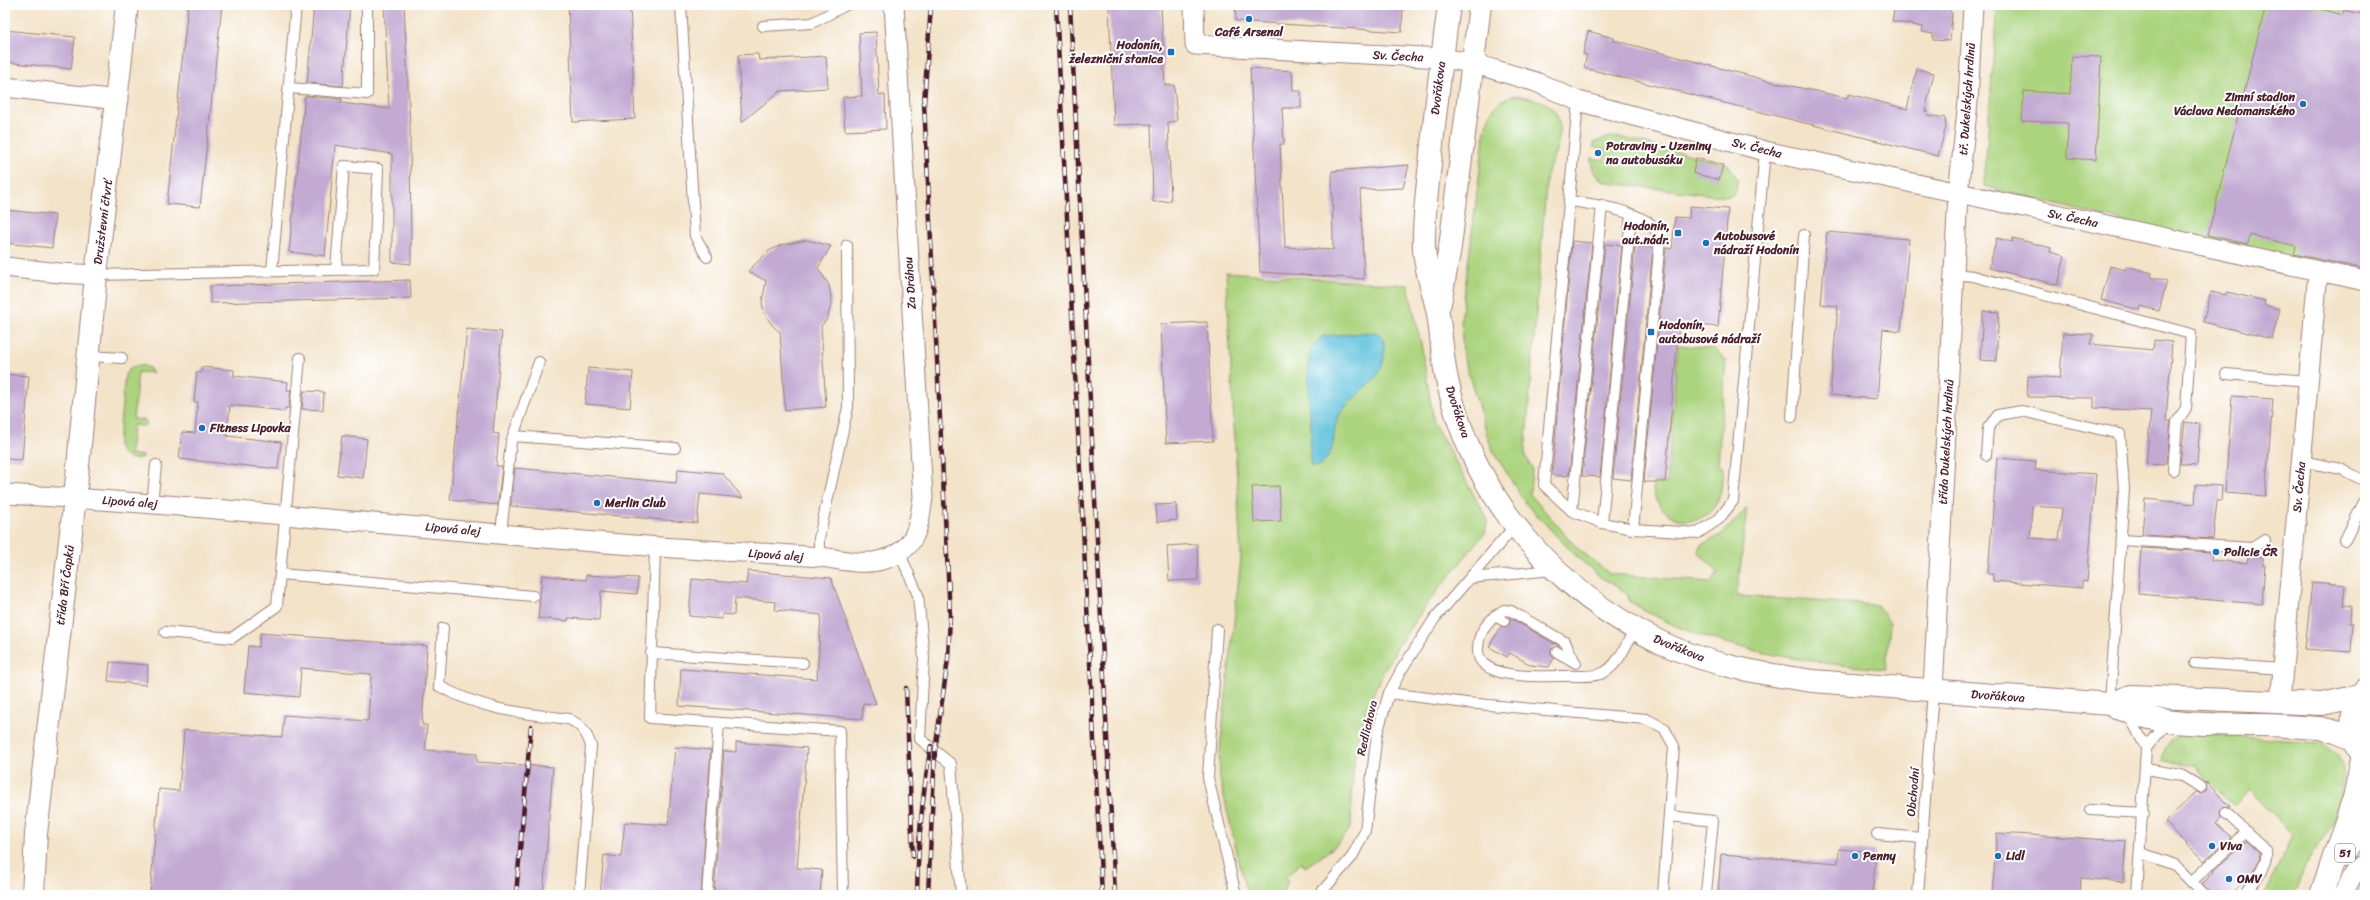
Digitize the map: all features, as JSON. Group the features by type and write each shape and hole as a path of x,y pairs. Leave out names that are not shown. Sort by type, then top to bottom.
{"main road":[{"name":"Družstevní čtvrť","path":"96,275 118,100 127,5"},
{"name":"Dvořákova","path":"1450,5 1442,58 1428,181 1424,250 1438,314 1448,386 1467,442 1487,484 1514,527 1555,570 1601,607 1635,628 1664,643 1699,657 1743,669 1813,682 2119,708 2169,720 2197,724 2320,728 2336,732 2361,750"},
{"name":"Dvořákova","path":"1438,314 1450,247 1480,5"},
{"name":"třída Bří Čapků","path":"33,895 36,834 75,498 96,275"},
{"name":"Dvořákova","path":"2119,708 2132,696 2322,704 2362,693"},
{"name":"51","path":"2329,892 2354,798 2361,750 2352,725 2353,710 2362,693"},
{"name":"51","path":"2329,892 2365,820"}],"street":[{"name":"Za Dráhou","path":"894,5 923,497 920,522 915,536 900,554"},
{"name":"Sv. Čecha","path":"1194,5 1195,45 1442,58 1472,63 1536,82 1578,101 1765,151 2365,281"},
{"name":"tř. Dukelských hrdinů","path":"1958,193 1968,102 1973,5"},
{"path":"5,87 118,100"},
{"name":"třída Dukelských hrdinů","path":"1933,691 1958,193"},
{"name":"Družstevní čtvrť","path":"5,267 96,275"},
{"name":"Sv. Čecha","path":"2280,702 2318,272"},
{"name":"Lipová alej","path":"5,494 286,514 655,547 819,557 863,562 879,561 900,554"},
{"path":"2329,892 2365,865"}],"lane":[{"path":"272,271 296,5"},
{"path":"289,88 367,94 367,5"},
{"path":"681,5 695,236 707,257"},
{"path":"763,26 812,23 846,5"},
{"path":"1578,101 1544,486 1572,511 1602,524 1633,529 1698,533 1719,519 1733,501 1765,151"},
{"path":"96,275 272,271 336,270 374,269 378,169 344,166 336,270"},
{"path":"1570,201 1602,205 1642,219 1654,227 1660,240 1633,529"},
{"path":"1572,511 1602,205"},
{"path":"1602,524 1631,215"},
{"path":"1792,417 1804,235"},
{"path":"819,557 819,538 848,408 847,245"},
{"path":"1954,274 1973,276 2191,334 2186,408 2177,422 2173,470"},
{"path":"89,356 122,358"},
{"path":"165,632 232,638 277,606 300,358"},
{"path":"501,533 513,436 539,362"},
{"path":"2226,374 2308,381"},
{"path":"1986,455 1988,428 1998,415 2022,411 2120,434 2124,489 2121,540 2119,708 2146,748 2144,814 2137,895"},
{"path":"513,436 675,448"},
{"path":"2301,461 2341,469 2365,481"},
{"path":"152,504 156,465"},
{"path":"2346,540 2365,500"},
{"name":"Redlichova","path":"1319,895 1352,857 1365,831 1377,734 1389,693 1420,638 1514,527"},
{"path":"2121,540 2252,548 2265,540"},
{"path":"655,547 650,718 840,731 843,895"},
{"path":"900,554 918,595 924,658 920,739 952,764 961,895"},
{"path":"1470,578 1555,570"},
{"path":"280,574 533,596"},
{"path":"1584,675 1575,662 1565,642 1511,611 1504,610 1495,616 1482,629 1478,644 1478,654 1482,662 1491,670 1503,674 1584,675 1599,674 1610,668 1619,659 1635,628"},
{"path":"1495,616 1504,621"},
{"path":"443,628 439,686 464,699 511,712 569,719 577,723 588,737 591,746 579,895"},
{"path":"1217,629 1208,778 1236,895"},
{"path":"1558,652 1575,662"},
{"path":"652,653 803,663"},
{"path":"2195,663 2283,668"},
{"name":"Obchodní","path":"1918,895 1933,691"},
{"path":"1389,693 1466,703 1646,719 1656,722 1668,732 1674,746 1663,895"},
{"path":"2146,748 2169,720"},
{"path":"707,895 719,723"},
{"path":"2146,770 2181,775 2201,787"},
{"path":"2090,810 2144,814"},
{"path":"2226,813 2266,850 2267,857 2245,895"},
{"path":"1670,816 1713,821 1706,893"},
{"path":"2191,882 2246,832"},
{"path":"1877,834 1922,838"},
{"path":"2141,853 2175,865 2204,895"}],"green space":[{"path":"1997,5 2365,5 2365,276 2270,259 1984,186"},
{"path":"1517,95 1547,104 1554,110 1558,118 1559,127 1557,147 1547,173 1525,454 1532,469 1530,494 1577,548 1610,574 1710,582 1718,573 1698,551 1700,546 1722,534 1747,508 1737,596 1877,605 1890,623 1886,669 1810,661 1759,652 1735,646 1671,624 1629,601 1627,593 1600,577 1573,553 1525,503 1491,447 1463,356 1461,320 1485,130 1489,117 1495,106 1504,99"},
{"path":"1609,137 1623,138 1728,164 1738,180 1736,191 1730,197 1609,183 1598,177 1592,167 1591,158 1604,160 1606,149 1593,147 1595,142"},
{"path":"1226,272 1408,285 1422,349 1434,423 1488,520 1485,533 1423,609 1405,636 1388,663 1374,692 1363,723 1355,756 1351,825 1343,838 1331,849 1305,867 1301,863 1285,878 1288,882 1281,895 1247,895 1220,780 1219,759 1241,558"},
{"path":"1678,345 1714,349 1726,360 1718,466 1723,467 1720,492 1715,506 1708,514 1691,520 1683,520 1667,513 1655,498 1653,490 1653,482 1667,483"},
{"path":"141,365 149,368 153,373 138,372 133,419 145,420 147,423 144,426 133,425 130,454 144,456 131,459 121,452 118,444 125,375 131,367"},
{"path":"2185,732 2322,743 2335,754 2342,766 2343,772 2340,795 2346,799 2340,813 2311,856 2294,895 2265,895 2292,835 2250,790 2234,806 2195,765 2162,761 2169,743"},
{"path":"2365,874 2365,895 2353,895"}],"water":[{"path":"1375,332 1383,337 1384,353 1382,365 1377,375 1353,398 1338,418 1335,426 1331,451 1328,457 1321,466 1311,466 1309,364 1312,348 1323,336"}],"building":[{"path":"188,5 222,5 200,207 167,204"},
{"path":"314,5 350,5 343,86 307,83"},
{"path":"384,5 404,5 410,126 411,264 392,262 392,154 335,145 325,256 289,252 305,96 342,99 341,103 389,109"},
{"path":"568,5 630,5 635,119 573,122"},
{"path":"1109,5 1161,5 1165,85 1174,85 1177,121 1168,122 1171,201 1153,202 1151,124 1114,125"},
{"path":"1235,5 1403,5 1402,32 1236,21"},
{"path":"1895,5 1949,5 1950,12 1952,13 1950,41 1933,40 1933,34 1922,32 1923,27 1892,21"},
{"name":"Zimní stadion Václava Nedomanského","path":"2266,5 2305,5 2343,15 2344,10 2365,15 2365,269 2294,254 2296,246 2250,235 2248,244 2208,235"},
{"path":"5,30 75,37 71,69 5,62"},
{"path":"1588,31 1614,38 1613,40 1773,82 1847,98 1849,94 1907,109 1917,69 1934,73 1925,111 1928,112 1927,115 1945,118 1946,127 1938,156 1584,68 1587,55 1583,54"},
{"path":"876,32 879,95 885,95 886,129 845,131 843,97 862,96 859,33"},
{"path":"758,54 759,60 826,56 828,88 780,91 742,122 738,55"},
{"path":"2072,56 2101,57 2096,160 2067,158 2068,123 2022,121 2024,91 2070,94"},
{"path":"1250,68 1292,71 1293,91 1301,91 1301,108 1282,108 1284,144 1280,144 1285,247 1333,250 1332,171 1409,165 1403,188 1360,190 1364,279 1260,272"},
{"path":"1696,158 1723,165 1719,180 1693,173"},
{"path":"1690,206 1728,209 1718,327 1679,323 1665,482 1644,482 1666,248 1672,249 1675,217 1689,218"},
{"path":"5,210 55,215 52,248 5,243"},
{"path":"1827,232 1909,239 1901,331 1883,329 1877,399 1830,395 1838,306 1821,304"},
{"path":"1997,238 2012,242 2013,238 2051,248 2050,252 2065,256 2058,285 1989,268"},
{"path":"807,240 831,246 818,268 829,285 832,302 827,319 821,326 826,407 785,410 780,332 772,325 764,313 762,302 766,281 748,271 769,251 781,245"},
{"path":"1572,241 1592,243 1569,475 1566,476 1552,475"},
{"path":"1605,244 1622,245 1600,477 1582,476"},
{"path":"1635,246 1653,247 1631,480 1613,478"},
{"path":"2110,266 2125,270 2126,266 2152,273 2151,277 2167,281 2159,311 2141,306 2140,310 2101,300"},
{"path":"410,280 411,298 210,303 210,286"},
{"path":"2211,292 2226,295 2227,292 2265,301 2264,305 2280,309 2272,339 2203,322"},
{"path":"1983,311 1999,312 1996,361 1980,360"},
{"path":"1207,322 1213,441 1166,443 1161,324"},
{"path":"467,329 502,332 493,433 499,434 496,466 502,466 498,505 450,500"},
{"path":"2063,333 2093,334 2090,344 2153,350 2154,340 2172,342 2166,421 2171,421 2167,463 2163,463 2163,465 2146,464 2151,411 2094,408 2094,398 2027,397 2028,376 2060,378"},
{"path":"202,367 234,370 234,376 288,382 287,390 291,390 289,408 285,408 285,411 230,405 227,436 281,442 278,469 179,459 182,432 195,433 198,402 194,402 197,372 201,373"},
{"path":"588,368 633,372 630,408 585,404"},
{"path":"5,374 29,376 22,460 5,459"},
{"path":"304,391 324,392 323,410 302,409"},
{"path":"2232,396 2273,399 2265,496 2225,493"},
{"path":"2185,422 2200,424 2197,465 2180,464"},
{"path":"342,436 367,439 363,478 337,475"},
{"path":"1997,458 2036,461 2035,470 2096,474 2087,582 2082,581 2082,588 1993,581 1993,574 1988,574","holes":["2032,506 2062,508 2059,540 2030,538"]},
{"path":"515,468 676,483 678,469 722,473 743,498 700,494 697,523 511,506"},
{"path":"2196,484 2222,486 2221,501 2217,501 2213,539 2142,535 2145,499 2195,504"},
{"path":"1279,486 1281,521 1254,522 1252,487"},
{"path":"1176,504 1177,520 1157,522 1156,505"},
{"path":"1197,544 1198,580 1169,581 1167,546"},
{"path":"2141,548 2212,552 2211,560 2247,563 2248,556 2263,557 2263,564 2265,565 2262,604 2138,594"},
{"path":"748,571 831,578 876,704 863,703 862,719 679,706 681,669 817,679 821,615 775,610 776,602 735,598 734,615 722,614 722,619 689,616 692,579 746,584"},
{"path":"542,575 586,580 586,575 638,578 637,594 601,591 599,620 568,618 568,621 538,618"},
{"path":"2312,582 2345,585 2343,605 2351,606 2350,623 2353,623 2351,652 2305,649"},
{"path":"1510,618 1559,646 1551,649 1551,655 1554,658 1549,667 1531,665 1510,653 1507,657 1489,647 1501,627 1509,624"},
{"path":"260,633 427,646 422,725 427,725 425,750 477,754 477,762 553,767 543,895 150,895 159,789 179,791 184,730 282,737 284,715 368,721 371,674 301,668 299,697 244,692 248,646 259,647"},
{"path":"110,662 148,665 146,685 108,681"},
{"path":"736,742 807,748 797,868 822,870 820,895 714,895 724,751 736,752"},
{"path":"675,747 711,750 701,895 600,895 604,855 621,857 625,822 668,825"},
{"path":"2206,782 2231,807 2222,808 2220,812 2221,817 2216,823 2231,837 2204,861 2165,822 2196,792 2201,793 2206,791"},
{"path":"1997,833 2126,841 2123,882 2081,878 2080,895 1992,895"},
{"path":"2247,841 2260,853 2259,860 2251,875 2230,895 2210,895 2202,884 2214,872 2213,871"},
{"path":"1839,849 1876,852 1872,895 1718,895 1721,854 1838,863"}],"railway":[{"path":"928,895 935,751 948,659 950,615 924,103 931,5"},
{"path":"1056,5 1102,895"},
{"path":"1070,5 1115,895"},
{"path":"906,688 913,857"},
{"path":"516,895 531,726"},
{"path":"917,895 921,820 931,746"}],"place":[{"name":"Café Arsenal","path":"1249,19"},
{"name":"Hodonín, železniční stanice","path":"1171,52"},
{"name":"Zimní stadion Václava Nedomanského","path":"2303,104"},
{"name":"Potraviny - Uzeniny na autobusáku","path":"1598,153"},
{"name":"Hodonín, aut.nádr.","path":"1678,233"},
{"name":"Autobusové nádraží Hodonín","path":"1706,243"},
{"name":"Hodonín, autobusové nádraží","path":"1651,332"},
{"name":"Fitness Lipovka","path":"202,428"},
{"name":"Merlin Club","path":"597,503"},
{"name":"Policie ČR","path":"2216,552"},
{"name":"Viva","path":"2212,846"},
{"name":"Penny","path":"1855,856"},
{"name":"Lidl","path":"1998,856"},
{"name":"OMV","path":"2229,879"}]}
